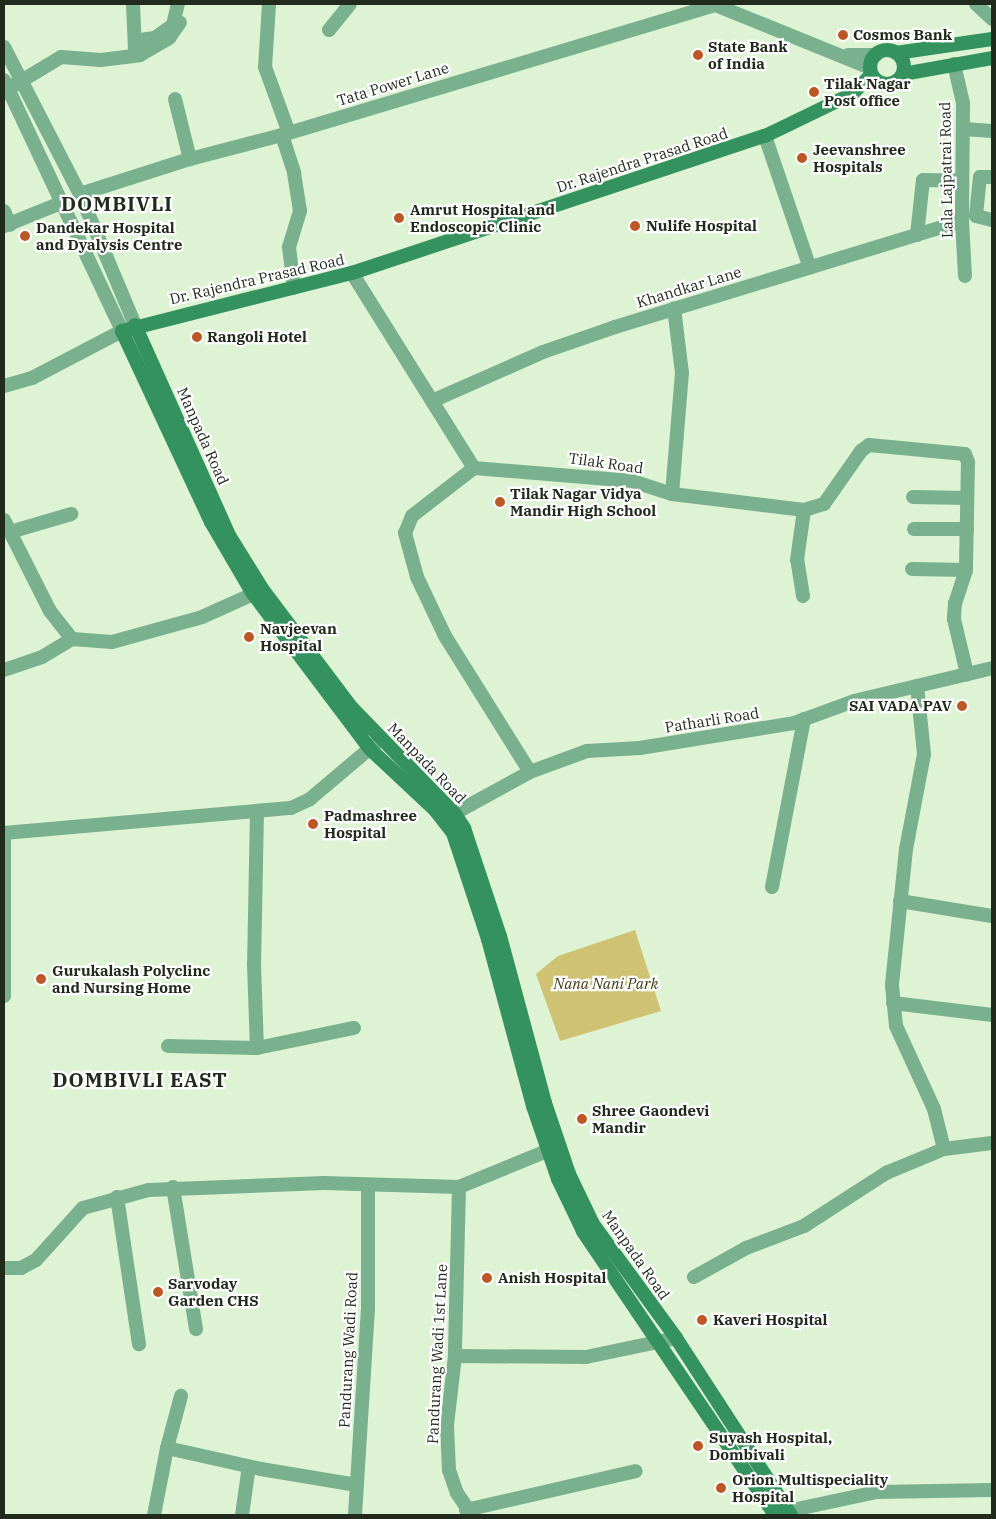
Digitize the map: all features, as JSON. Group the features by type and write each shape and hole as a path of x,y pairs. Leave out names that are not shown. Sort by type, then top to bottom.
{"main road":[{"path":"890,84 879,82 873,65 885,51 896,53 992,39"},
{"path":"896,53 903,62 903,74"},
{"path":"852,94 890,84 903,74 992,58"},
{"name":"Dr. Rajendra Prasad Road","path":"122,331 135,325 352,273 765,136 852,94 873,65"},
{"name":"Manpada Road","path":"135,325 230,537 258,592 380,739 450,816 453,833 554,1149 583,1230 676,1338 790,1513"},
{"name":"Manpada Road","path":"122,331 212,522 258,592 370,749 450,816"},
{"name":"Manpada Road","path":"615,1267 698,1404 775,1515"},
{"path":"729,1448 741,1440"}],"street":[{"path":"133,4 138,55"},
{"path":"138,55 140,40 139,4"},
{"path":"140,40 155,38 173,25 178,4"},
{"path":"269,4 265,67 285,134 300,211 289,247 294,288"},
{"path":"329,30 350,4"},
{"path":"715,4 873,65"},
{"name":"Tata Power Lane","path":"80,194 190,159 285,134 715,4"},
{"path":"976,4 992,19"},
{"path":"6,84 22,81 61,57 101,60 138,55 169,38 180,22"},
{"name":"Manpada Road","path":"4,47 80,194 135,325"},
{"name":"Lala Lajpatrai Road","path":"954,64 963,103 962,221 965,276"},
{"name":"Manpada Road","path":"6,84 122,331"},
{"path":"175,98 190,159"},
{"path":"963,130 992,131"},
{"path":"765,136 810,268"},
{"path":"992,177 980,177 976,216 992,220"},
{"path":"917,235 923,180 962,188 978,194"},
{"path":"4,211 7,226 63,202"},
{"name":"Khandkar Lane","path":"432,401 543,352 674,308 962,221"},
{"path":"352,273 474,468 412,516 406,533 417,577 445,636 530,772"},
{"path":"672,494 682,372 674,308"},
{"path":"4,386 32,378 122,331"},
{"name":"Tilak Road","path":"474,468 632,481 672,494 804,510 824,504 861,451 869,445 959,451 968,462 968,498"},
{"path":"913,497 968,498 966,570 955,603 954,619 967,674"},
{"path":"803,596 797,560 804,510"},
{"path":"71,514 7,526 50,610 72,639"},
{"path":"917,530 967,531"},
{"path":"912,569 966,570"},
{"path":"4,670 42,658 72,639 112,642 202,618 258,592"},
{"name":"Patharli Road","path":"450,816 530,772 586,751 640,748 804,719 854,701 992,668"},
{"path":"917,686 924,754 900,901 893,1003 896,1026 934,1109 944,1149"},
{"path":"772,887 804,719"},
{"path":"4,996 4,833 291,808 301,804 380,739"},
{"path":"257,811 254,964 257,1048"},
{"path":"900,901 992,916"},
{"path":"893,1003 992,1014"},
{"path":"168,1046 257,1048 354,1028"},
{"path":"694,1276 746,1248 804,1226 886,1173 944,1149 992,1143"},
{"path":"4,1268 28,1266 78,1211 117,1197 173,1187 324,1183 459,1187 554,1149"},
{"name":"Pandurang Wadi Road","path":"355,1515 368,1309 368,1185"},
{"path":"173,1187 196,1329"},
{"name":"Pandurang Wadi 1st Lane","path":"459,1187 455,1356 447,1425 449,1470 469,1512"},
{"path":"117,1197 139,1344"},
{"path":"455,1356 586,1357 662,1344 676,1338"},
{"path":"154,1515 167,1448 181,1396"},
{"path":"698,1404 712,1396"},
{"path":"167,1448 249,1466 357,1485"},
{"path":"242,1515 249,1466"},
{"path":"469,1512 636,1471"},
{"path":"775,1515 877,1492 992,1490"}],"green space":[{"name":"Nana Nani Park","path":"635,930 661,1011 560,1041 536,974 558,956"}],"place":[{"name":"Cosmos Bank","path":"843,35"},
{"name":"State Bank of India","path":"698,55"},
{"name":"Tilak Nagar Post office","path":"814,92"},
{"name":"Jeevanshree Hospitals","path":"802,158"},
{"name":"Amrut Hospital and Endoscopic Clinic","path":"399,218"},
{"name":"Nulife Hospital","path":"635,226"},
{"name":"Dandekar Hospital and Dyalysis Centre","path":"25,236"},
{"name":"Rangoli Hotel","path":"197,337"},
{"name":"Tilak Nagar Vidya Mandir High School","path":"500,502"},
{"name":"Navjeevan Hospital","path":"249,637"},
{"name":"SAI VADA PAV","path":"962,706"},
{"name":"Padmashree Hospital","path":"313,824"},
{"name":"Gurukalash Polyclinc and Nursing Home","path":"41,979"},
{"name":"Shree Gaondevi Mandir","path":"582,1119"},
{"name":"Anish Hospital","path":"487,1278"},
{"name":"Sarvoday Garden CHS","path":"158,1292"},
{"name":"Kaveri Hospital","path":"702,1320"},
{"name":"Suyash Hospital, Dombivali","path":"698,1446"},
{"name":"Orion Multispeciality Hospital","path":"721,1488"}],"district":[{"name":"DOMBIVLI","path":"117,203"},
{"name":"DOMBIVLI EAST","path":"140,1079"}]}
